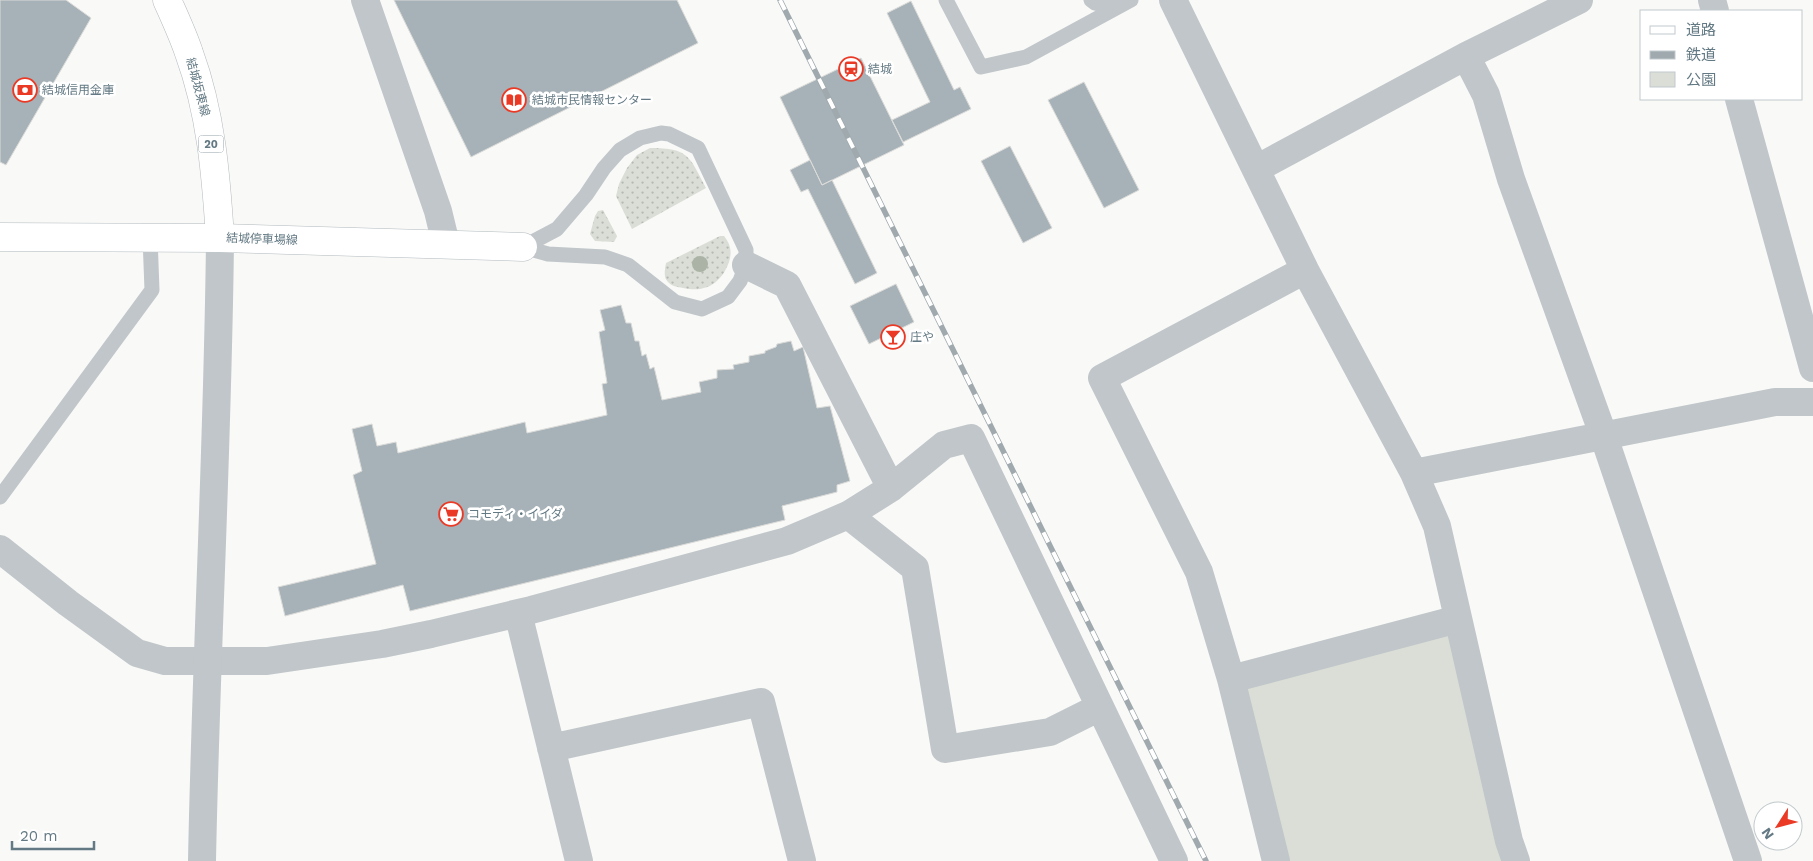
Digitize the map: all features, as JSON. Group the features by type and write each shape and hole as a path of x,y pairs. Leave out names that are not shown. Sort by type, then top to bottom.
{"main road":[{"name":"結城坂東線","path":"167,0 190,53 207,119 215,168 220,238"},
{"name":"結城停車場線","path":"0,237 220,238 523,247"}],"street":[{"path":"365,0 438,211 446,244"},
{"path":"1173,0 1305,270 1414,473 1437,526 1509,841 1516,861"},
{"path":"1256,170 1466,56 1580,0"},
{"path":"1466,56 1486,95 1511,178 1604,437 1748,861"},
{"path":"1738,100 1813,368"},
{"path":"202,861 216,446 220,238"},
{"path":"746,265 787,285 890,488"},
{"path":"1276,861 1231,679 1199,572 1102,378 1305,270"},
{"path":"1414,473 1775,402 1813,402"},
{"path":"0,549 68,603 137,653 164,661 267,661 382,644 518,613 788,541 848,515 890,488 944,445 971,438 1174,861"},
{"path":"848,515 915,568 945,749 1050,732 1100,706"},
{"path":"518,613 579,861"},
{"path":"1231,679 1458,619"},
{"path":"551,748 761,702 802,861"}],"lane":[{"path":"946,0 981,67 1026,57 1125,3"},
{"path":"1091,0 1095,3 1125,3"},
{"path":"661,133 669,134 698,148 746,250 746,265 740,281 728,297 702,309 676,302 628,265 605,257 548,254 523,247 557,230 620,150 640,138 661,133"},
{"path":"0,497 152,290 150,237"}],"green space":[{"path":"650,148 673,150 686,156 696,168 706,188 632,229 616,196 619,184 627,168 637,155"},
{"path":"603,210 617,236 614,242 595,241 590,234 595,216 598,211"},
{"path":"720,236 724,236 728,242 730,255 726,270 717,281 705,288 691,289 677,287 666,280 666,263"},
{"path":"1460,627 1516,861 1276,861 1231,679"}],"building":[{"name":"結城信用金庫","path":"0,0 66,0 91,18 6,165 0,162"},
{"name":"結城市民情報センター","path":"394,0 677,0 698,43 471,157"},
{"path":"911,1 954,90 960,87 971,109 903,142 892,120 930,102 887,13"},
{"path":"861,58 904,145 822,185 780,97"},
{"path":"1084,82 1139,190 1104,208 1048,100"},
{"path":"1010,146 1052,228 1023,243 981,161"},
{"path":"810,160 822,185 832,180 877,273 855,284 808,189 801,192 790,170"},
{"path":"896,284 914,322 869,344 850,306"},
{"path":"621,305 626,323 631,323 635,341 639,341 642,356 646,354 650,369 654,367 662,400 701,392 699,382 717,378 717,370 734,369 733,365 749,362 749,356 765,353 765,351 776,347 777,344 791,341 794,351 803,347 817,408 830,406 850,481 837,485 837,492 782,506 785,520 410,611 403,585 285,616 278,587 376,564 353,475 362,471 352,429 372,424 377,446 396,442 398,453 525,422 527,433 607,415 602,384 607,383 599,332 605,330 600,310"}],"railway":[{"path":"780,0 1206,861"}],"place":[{"name":"結城","path":"851,69"},
{"name":"結城信用金庫","path":"25,90"},
{"name":"結城市民情報センター","path":"514,100"},
{"name":"庄や","path":"893,337"},
{"name":"コモディ・イイダ","path":"451,514"}]}
